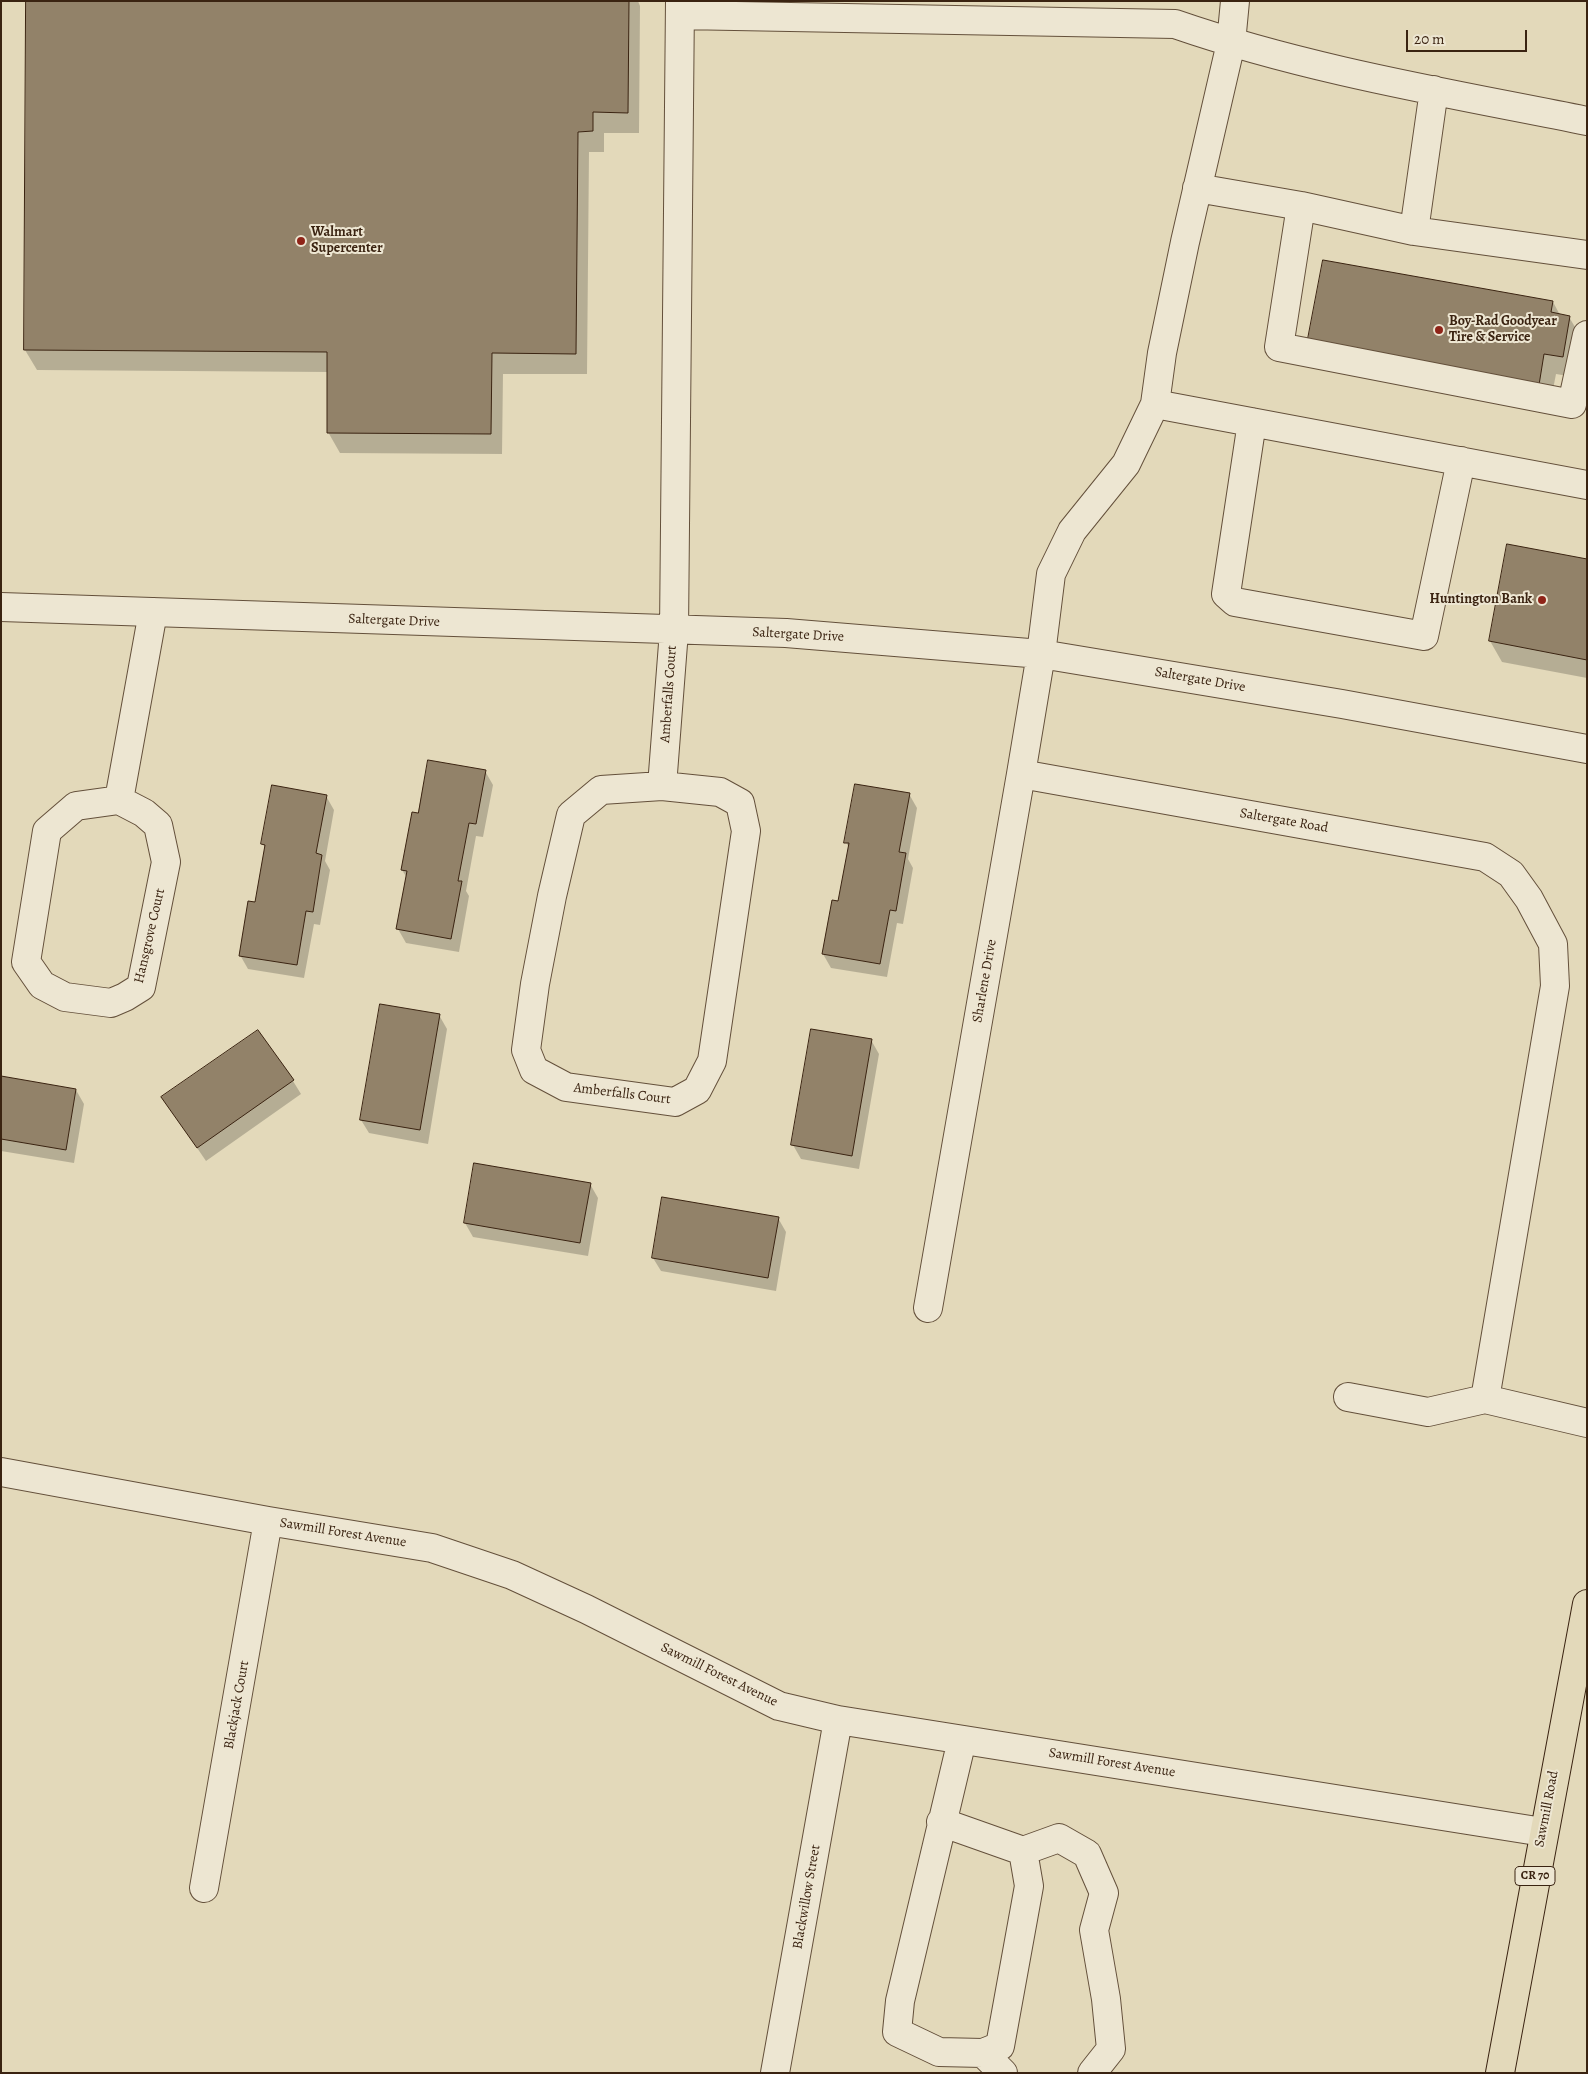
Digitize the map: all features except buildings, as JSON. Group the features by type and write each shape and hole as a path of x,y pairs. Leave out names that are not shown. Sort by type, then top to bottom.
{"main road":[{"name":"Sawmill Road","path":"1500,2073 1543,1832 1587,1604"}],"street":[{"name":"Sharlene Drive","path":"928,1308 1021,774 1041,654 1051,574 1072,531 1126,464 1155,404 1162,352 1197,188 1231,43 1235,1"},
{"path":"680,8 1175,24 1231,43 1316,66 1587,121"},
{"name":"Amberfalls Court","path":"662,786 674,631 680,8"},
{"path":"1414,230 1434,90"},
{"path":"1197,188 1301,206 1414,230 1587,255"},
{"path":"1301,206 1279,347 1572,404 1587,335"},
{"path":"1155,404 1587,485"},
{"path":"1252,422 1226,594 1235,602 1424,636 1461,461"},
{"name":"Saltergate Drive","path":"1,607 674,631 786,633 1041,654 1342,704 1587,749"},
{"path":"119,800 153,612"},
{"name":"Saltergate Road","path":"1021,774 1485,857 1511,874 1529,899 1553,944 1555,986 1485,1399"},
{"name":"Amberfalls Court","path":"662,786 720,792 740,803 746,832 712,1061 697,1090 675,1102 566,1087 534,1070 526,1050 535,984 552,896 571,815 601,790 662,786"},
{"name":"Hansgrove Court","path":"119,800 144,813 158,825 166,862 141,986 125,997 111,1003 65,997 42,986 26,962 47,831 76,806 119,800"},
{"path":"1348,1397 1428,1412 1485,1399 1587,1423"},
{"name":"Sawmill Forest Avenue","path":"1,1472 268,1521 432,1548 503,1572 586,1610 779,1706 838,1720 1543,1832"},
{"name":"Blackjack Court","path":"204,1888 268,1521"},
{"name":"Blackwillow Street","path":"775,2073 838,1720"},
{"path":"962,1740 900,2001 897,2032 938,2052 983,2053 1000,2046 1029,1886 1023,1852"},
{"path":"941,1822 1023,1852 1059,1838 1087,1854 1104,1893 1094,1930 1106,1999 1111,2049 1092,2073"},
{"path":"983,2053 1003,2073"}],"place":[{"name":"Walmart Supercenter","path":"301,241"},
{"name":"Boy-Rad Goodyear Tire & Service","path":"1439,330"},
{"name":"Huntington Bank","path":"1542,600"}]}
